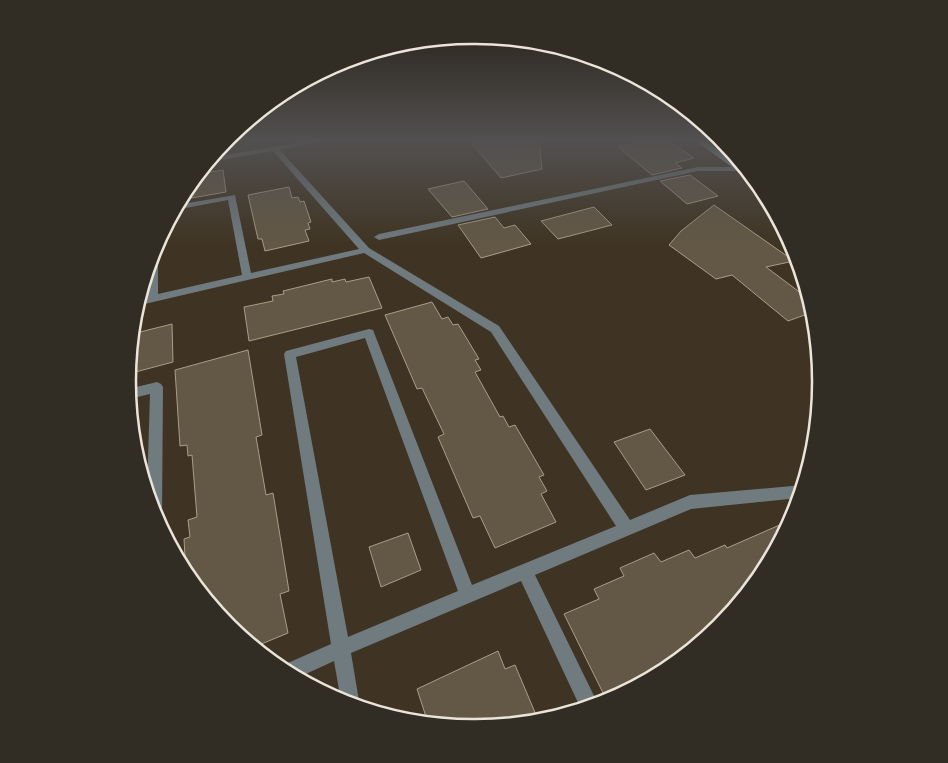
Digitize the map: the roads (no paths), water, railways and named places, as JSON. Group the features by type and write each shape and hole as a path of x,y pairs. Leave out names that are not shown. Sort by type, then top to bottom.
{"street":[{"path":"298,175 366,250 495,329 627,529"},
{"path":"379,237 672,175"},
{"path":"185,206 232,197 247,278"},
{"path":"146,301 366,250"},
{"path":"153,276 153,299"},
{"path":"349,696 290,354 369,333 468,596"},
{"path":"136,392 158,387 155,492"},
{"path":"297,669 690,502 793,493"},
{"path":"525,572 587,700"}]}
